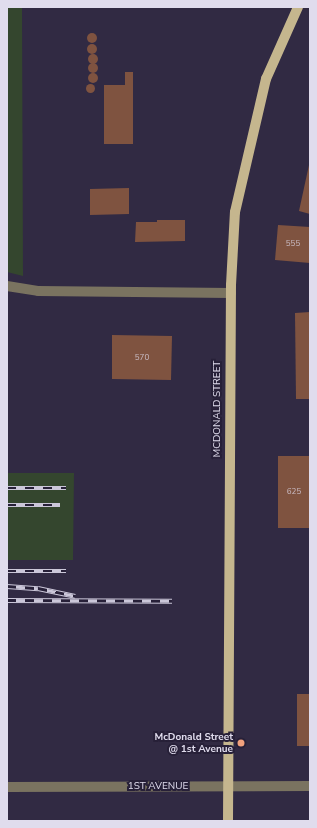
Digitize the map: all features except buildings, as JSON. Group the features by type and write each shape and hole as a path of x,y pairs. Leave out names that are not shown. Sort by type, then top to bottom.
{"main road":[{"name":"MCDONALD STREET","path":"228,821 231,293 235,212 240,185 266,79 298,7"}],"street":[{"path":"7,286 38,291 231,293"},
{"name":"1ST AVENUE","path":"7,787 310,786"}],"green space":[{"path":"7,7 22,7 23,276 7,272"},
{"path":"7,473 74,473 73,560 7,560"}],"railway":[{"path":"7,488 66,488"},
{"path":"7,505 60,505"},
{"path":"7,571 66,571"},
{"path":"7,586 38,588 75,596"},
{"path":"7,600 172,601"}],"place":[{"name":"McDonald Street @ 1st Avenue","path":"241,743"}]}
